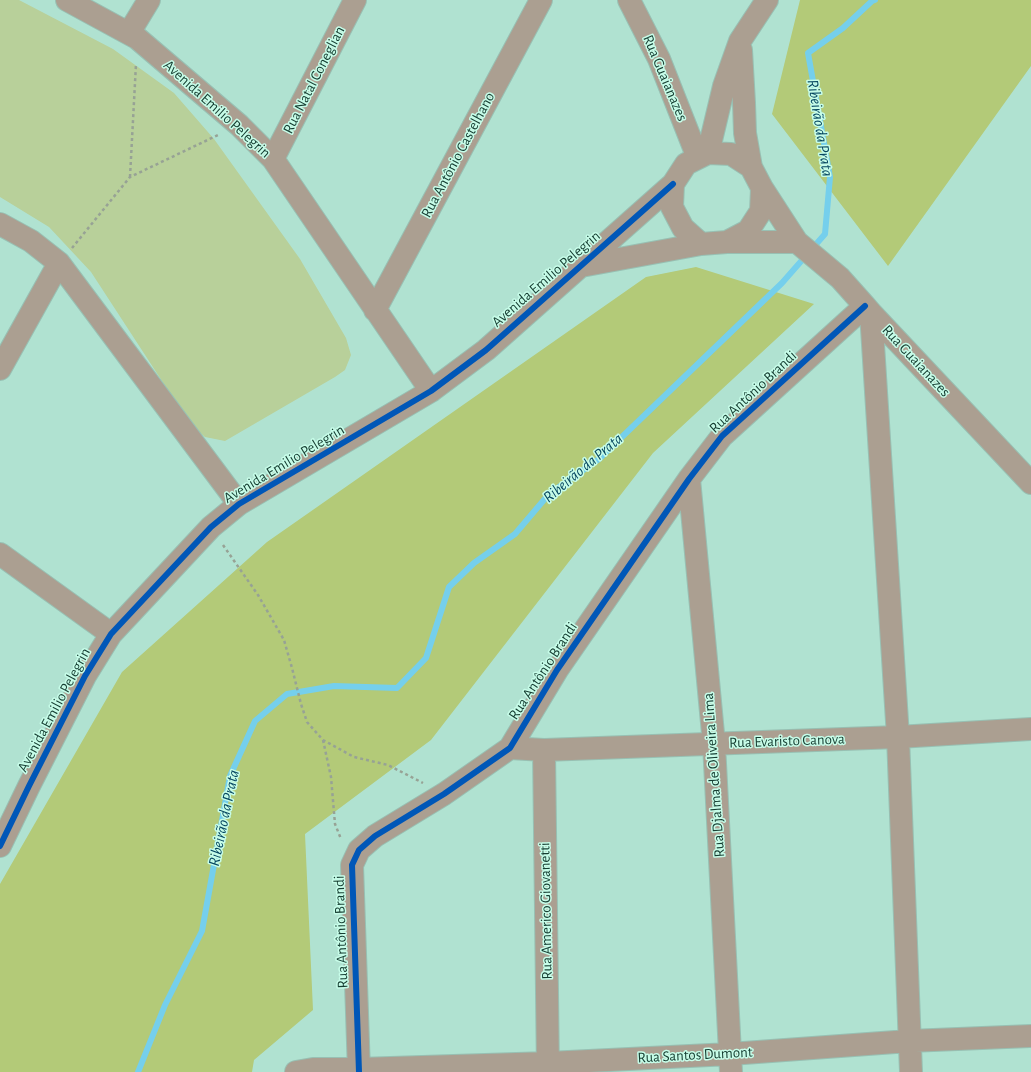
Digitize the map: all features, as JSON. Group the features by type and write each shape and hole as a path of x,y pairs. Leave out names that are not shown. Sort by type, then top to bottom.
{"street":[{"name":"Avenida Emilio Pelegrin","path":"67,0 133,36 239,125 273,159 431,391"},
{"path":"133,36 149,0"},
{"name":"Rua Natal Coneglian","path":"273,159 355,0"},
{"name":"Rua Antônio Castelhano","path":"375,310 541,0"},
{"name":"Rua Guaianazes","path":"629,0 659,59 703,155"},
{"path":"703,155 740,40 767,0"},
{"path":"727,242 748,231 761,211 762,188 751,167 745,133 740,40"},
{"path":"751,167 731,154 703,155 686,164 674,184 672,207 683,228 701,244 727,242 801,246"},
{"name":"Avenida Emilio Pelegrin","path":"0,846 28,786 85,676 111,634 211,527 239,504 431,391 486,350 674,184"},
{"name":"Rua Guaianazes","path":"762,188 801,246 840,278 868,310 1031,483"},
{"name":"Avenida Emilio Pelegrin","path":"0,224 31,241 59,263 239,504"},
{"name":"Avenida Emilio Pelegrin","path":"580,267 701,244"},
{"path":"0,369 59,263"},
{"path":"868,310 898,736 911,1072"},
{"name":"Rua Antônio Brandi","path":"359,1071 352,865 359,850 375,836 444,794 510,748 556,670 689,479 722,436 868,310"},
{"name":"Rua Djalma de Oliveira Lima","path":"689,479 714,744 730,1063"},
{"path":"0,554 111,634"},
{"name":"Rua Evaristo Canova","path":"510,748 544,750 714,744 898,736 1031,728"},
{"name":"Rua Americo Giovanetti","path":"544,750 548,1068"},
{"name":"Rua Santos Dumont","path":"296,1072 313,1069 359,1071 730,1063 909,1041 1031,1036"}],"path":[{"path":"130,177 133,36"},
{"path":"59,263 130,177 239,125"},
{"path":"211,527 258,596 284,640 307,722 323,740 354,756 388,765 444,794"},
{"path":"323,740 331,777 335,824 352,865"}],"green space":[{"path":"0,0 19,0 113,49 174,93 214,139 300,259 346,338 351,355 345,370 225,441 205,437 190,424 91,272 49,227 0,197"},
{"path":"800,0 1031,0 1031,66 888,266 772,114"},
{"path":"696,267 814,304 653,453 431,740 305,834 313,1010 254,1060 252,1072 0,1072 0,884 122,672 267,542 646,277"}],"waterway":[{"name":"Ribeirão da Prata","path":"138,1072 165,1005 202,931 230,776 255,721 287,694 334,686 397,688 426,658 449,587 474,563 515,534 549,494 599,459 782,283 825,234 830,177 808,53 843,28 872,1 875,0"}],"cycle path":[{"path":"0,846 85,676 111,634 211,527 239,504 431,391 486,350 673,184"},
{"path":"359,1072 352,865 359,850 375,836 444,794 510,748 557,670 689,479 722,436 865,306"}]}
